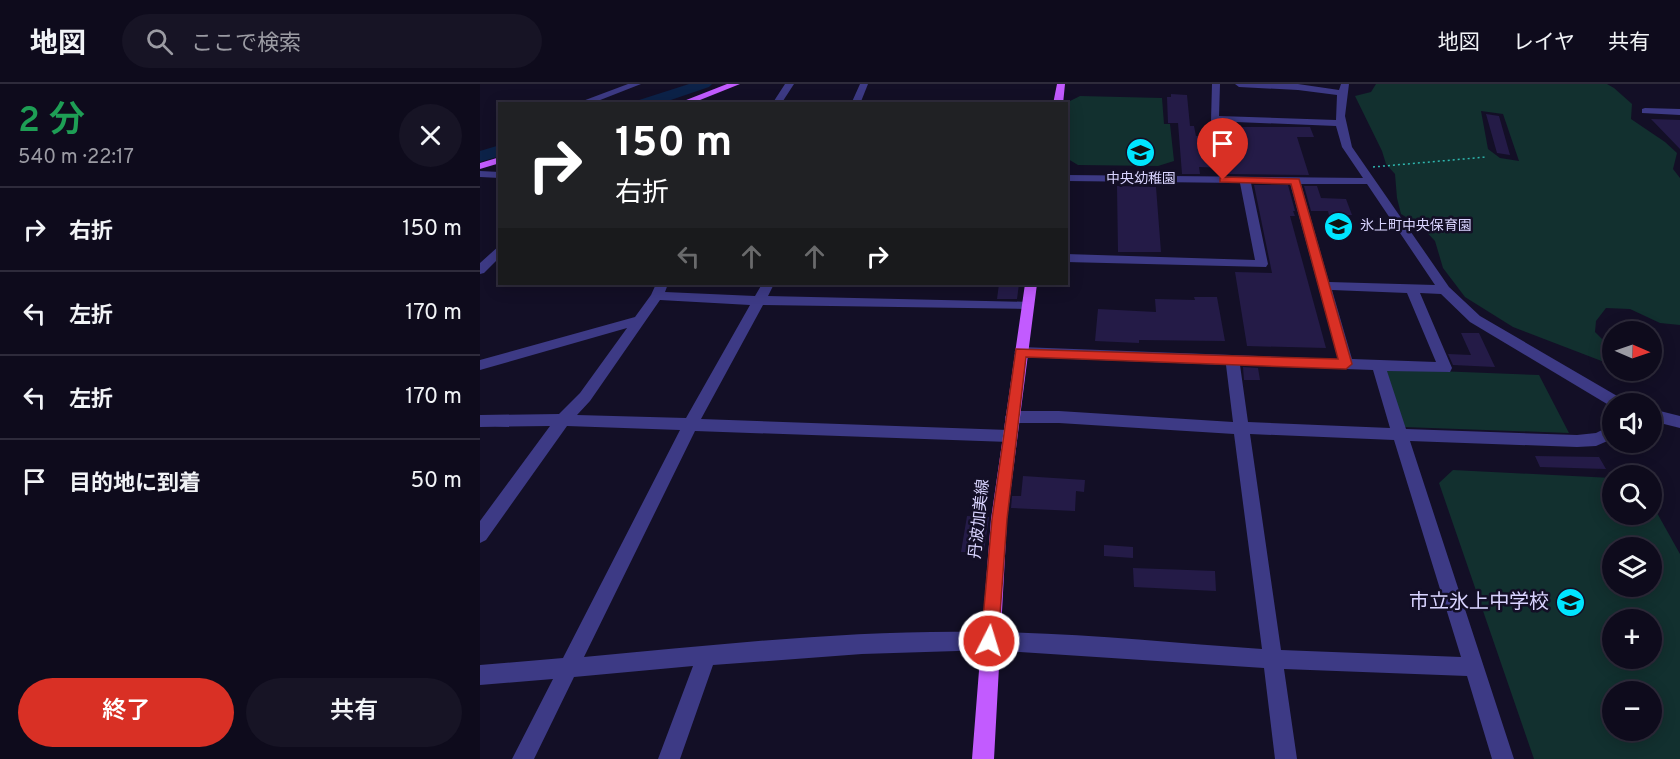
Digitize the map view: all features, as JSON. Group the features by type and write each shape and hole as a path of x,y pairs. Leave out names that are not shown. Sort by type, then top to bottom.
{"main road":[{"path":"686,102 736,84"},
{"path":"1058,102 1061,84"},
{"path":"480,166 498,161"},
{"name":"丹波加美線","path":"983,759 989,641 1009,436 1031,285"}],"street":[{"path":"585,102 638,84"},
{"path":"777,102 790,84"},
{"path":"856,102 864,84"},
{"path":"1216,84 1214,118 1341,123"},
{"path":"1239,84 1344,89 1341,123 1347,147 1444,290 1475,319 1602,394"},
{"path":"1645,111 1680,112"},
{"path":"480,174 498,175"},
{"path":"1068,178 1370,181"},
{"path":"1068,258 1262,264 1245,181"},
{"path":"1295,182 1346,364"},
{"path":"482,268 498,251"},
{"path":"482,268 498,266"},
{"path":"523,759 691,424 767,285"},
{"path":"1324,286 1444,290"},
{"path":"1021,352 1445,368 1412,289"},
{"path":"480,535 563,420 585,397 659,290 720,300 1028,305"},
{"path":"480,365 640,320"},
{"path":"1232,359 1286,759"},
{"path":"1378,365 1503,759"},
{"path":"1012,417 1059,417 1241,428 1580,441 1602,438"},
{"path":"1662,418 1680,422"},
{"path":"480,422 563,420 1009,436"},
{"path":"480,675 796,648 989,641 1274,659 1475,667"},
{"path":"669,759 707,654"}],"path":[{"path":"1362,168 1486,157"}],"green space":[{"path":"1376,84 1607,84 1614,88 1632,104 1631,119 1677,153 1673,169 1680,178 1680,325 1662,323 1662,321 1656,321 1630,309 1606,308 1596,321 1595,332 1602,339 1602,361 1513,327 1465,297 1443,268 1435,241 1421,226 1401,214 1395,174 1386,164 1355,96 1371,92","holes":["1481,111 1503,114 1519,161 1500,158 1488,149"]},
{"path":"1080,96 1162,98 1164,124 1170,124 1174,161 1158,166 1078,165 1068,159 1068,102"},
{"path":"1386,369 1539,375 1569,433 1404,427"},
{"name":"市立氷上中学校","path":"1453,470 1602,477 1602,525 1662,525 1662,522 1680,554 1680,759 1534,759 1439,483"}],"building":[{"path":"1171,94 1187,95 1190,126 1194,126 1196,136 1222,136 1220,127 1310,127 1314,137 1297,137 1309,175 1228,174 1227,168 1199,167 1200,174 1182,174 1178,123 1168,123 1167,97 1171,97"},
{"path":"1486,114 1499,116 1510,155 1497,153"},
{"path":"1651,119 1680,120 1680,149"},
{"path":"1254,185 1288,185 1295,211 1293,211 1295,216 1290,216 1326,348 1247,346 1235,272 1272,273"},
{"path":"1117,186 1156,187 1161,252 1118,252"},
{"path":"1304,186 1317,186 1321,198 1346,199 1352,215 1329,215 1328,211 1311,211"},
{"path":"999,285 1019,285 1017,299 997,299"},
{"path":"1194,297 1217,297 1225,341 1139,340 1139,343 1095,341 1098,309 1156,312 1155,299 1195,300"},
{"path":"1461,333 1479,333 1495,367 1453,365 1448,354 1471,355"},
{"path":"1243,367 1258,368 1260,380 1244,380"},
{"path":"1535,456 1599,457 1604,465 1602,469 1540,467"},
{"path":"1023,476 1085,480 1084,492 1076,491 1075,511 1011,508 1012,496 1021,496"},
{"path":"967,516 989,517 984,552 961,552"},
{"path":"1104,545 1133,547 1133,558 1104,556"},
{"path":"1133,568 1215,571 1216,591 1134,587"}],"waterway":[{"path":"648,102 704,84"},
{"path":"480,157 498,151"}],"place":[{"name":"中央幼稚園","path":"1141,152"},
{"name":"氷上町中央保育園","path":"1339,226"},
{"name":"市立氷上中学校","path":"1570,603"}],"route":[{"path":"989,641 999,519 1021,352 1346,364 1295,182 1223,180"}]}
